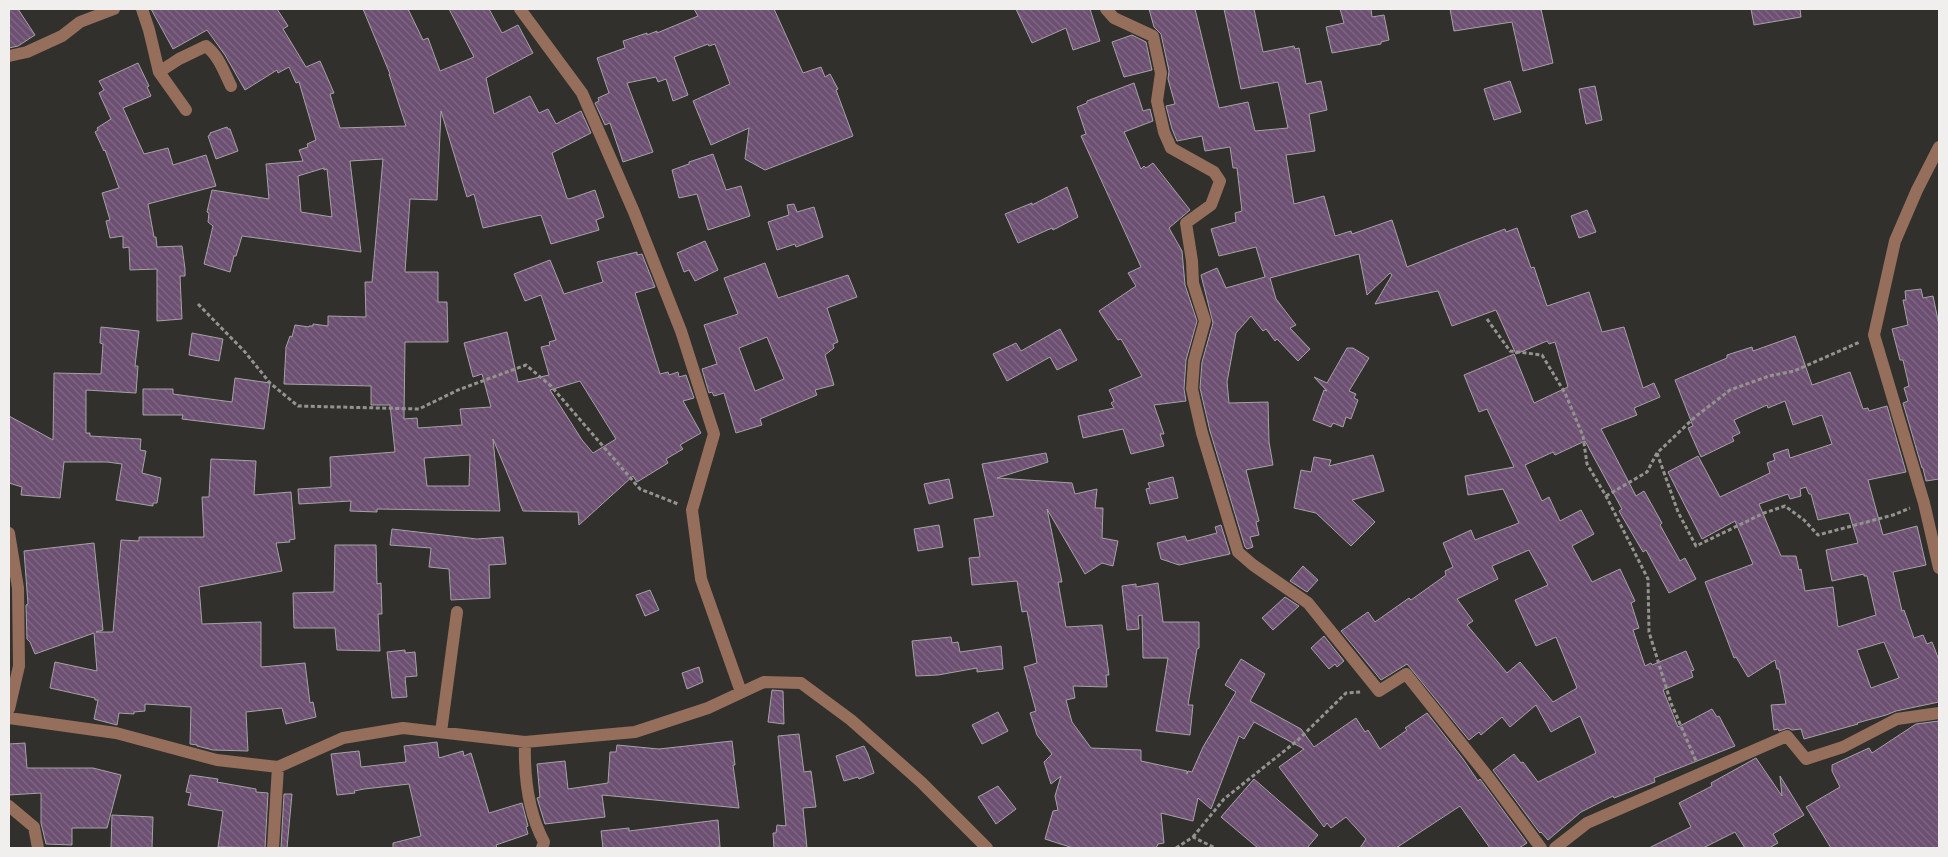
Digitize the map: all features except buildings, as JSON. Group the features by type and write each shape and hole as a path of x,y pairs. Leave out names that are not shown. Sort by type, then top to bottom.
{"street":[{"path":"9,56 27,52 62,36 80,22 114,9"},
{"path":"142,9 149,30 158,72 186,110"},
{"path":"520,9 582,93 634,212 681,331 714,434 692,510 700,579 741,692"},
{"path":"1106,9 1114,18 1153,36 1161,73 1157,101 1164,132 1171,148 1214,172 1220,181 1211,205 1186,223 1192,261 1193,283 1205,321 1194,361 1192,389 1202,432 1238,552 1253,565 1308,603 1380,691 1406,674 1489,778 1541,848"},
{"path":"158,72 178,59 206,46 220,63 231,86"},
{"path":"1939,146 1895,240 1874,336 1924,502 1939,568"},
{"path":"9,533 18,588 19,666 9,709"},
{"path":"441,732 457,612"},
{"path":"9,718 116,733 217,760 278,766 343,738 404,728 525,742 635,732 708,708 764,682 801,683 851,720 914,776 987,848"},
{"path":"1555,848 1587,823 1786,736 1806,758 1842,747 1897,720 1939,713"},
{"path":"525,742 525,765 529,801 535,825 544,842 542,848"},
{"path":"273,848 278,766"},
{"path":"9,806 34,827 38,848"}],"path":[{"path":"198,304 245,352 270,383 298,406 419,409 458,390 526,365 551,386 640,489 692,510"},
{"path":"1487,319 1510,351 1542,355 1565,393 1583,436 1587,464 1606,496 1648,578 1649,632 1671,702 1702,773"},
{"path":"1606,496 1647,472 1657,452 1695,417 1730,390 1769,376 1794,371 1874,336"},
{"path":"1657,452 1678,512 1696,546 1764,513 1785,506 1804,520 1818,535 1894,515 1924,502"},
{"path":"1176,848 1193,837 1224,799 1298,740 1346,693 1380,691"},
{"path":"1193,837 1215,848"}]}
